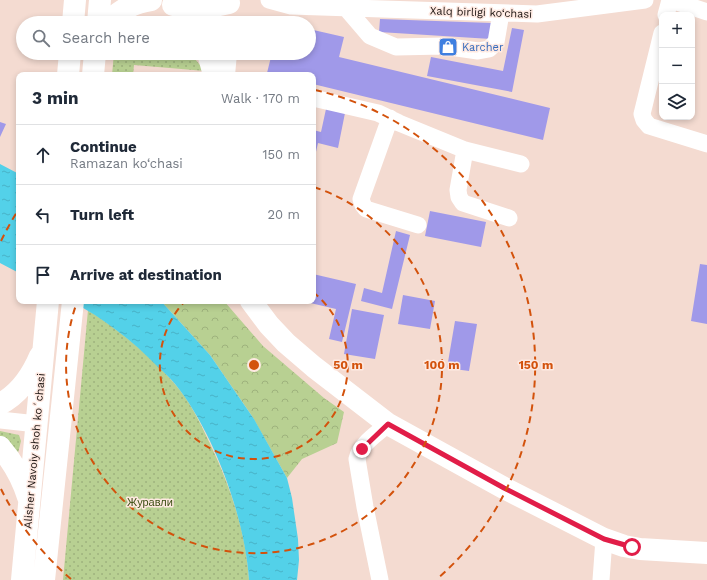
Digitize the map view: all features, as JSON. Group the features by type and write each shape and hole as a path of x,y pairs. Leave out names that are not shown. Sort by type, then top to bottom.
{"main road":[{"path":"74,16 75,0"},
{"path":"99,16 100,0"},
{"path":"116,16 127,8 151,0"},
{"path":"165,2 210,7 231,7"},
{"path":"165,2 182,16"},
{"path":"68,72 69,60"},
{"path":"93,72 94,60"},
{"path":"210,60 213,72"},
{"path":"224,72 225,60"},
{"path":"0,404 13,395 36,366 45,332 48,304"},
{"name":"Alisher Navoiy shoh koʻchasi","path":"44,580 73,304"},
{"path":"253,304 269,325 286,343 314,367 388,424 504,488 604,539 624,546 640,549 707,553"},
{"name":"Alisher Navoiy shoh koʻchasi","path":"22,580 45,332"},
{"path":"37,424 61,426"},
{"path":"0,447 21,477 29,502"}],"street":[{"name":"Xalq birligi ko‘chasi","path":"270,0 346,8 537,14 645,0"},
{"path":"380,8 395,0"},
{"path":"525,0 537,14"},
{"path":"667,12 670,0 707,12"},
{"path":"346,8 370,36 396,47 443,46 478,50 489,49 496,42 501,13"},
{"path":"659,45 642,114 644,120 649,126 707,144"},
{"path":"316,99 378,113 398,123 465,150 521,164"},
{"path":"390,118 361,199 366,209 418,225"},
{"path":"465,150 458,197 463,203 510,218"},
{"path":"0,420 37,424"},
{"path":"380,580 357,459 358,454 362,449 388,424"},
{"path":"601,580 604,539"}],"green space":[{"path":"113,60 196,60 205,71 134,65 133,72 112,72"},
{"path":"164,304 227,304 263,346 324,398 344,412 337,443 302,459 287,478 252,416 210,355"},
{"name":"Журавли","path":"88,310 123,335 144,353 174,383 190,405 211,446 231,494 245,545 249,580 63,580"},
{"path":"0,431 19,435 21,441 18,453 0,437"}],"water":[{"path":"0,164 16,172 16,271 0,263"},
{"path":"76,304 164,304 210,355 254,419 287,478 292,498 298,539 299,560 297,580 249,580 241,530 234,503 225,477 202,426 175,384 128,339 95,315"}],"building":[{"path":"380,19 492,23 491,39 379,32"},
{"path":"512,28 524,30 512,92 427,76 431,57 503,71"},
{"path":"316,31 344,37 339,57 550,108 543,140 316,85 316,72 267,72 270,60 316,60"},
{"path":"326,109 345,113 338,148 318,143 316,152 316,131 321,132"},
{"path":"0,122 6,124 0,137"},
{"path":"430,211 486,222 481,247 425,236"},
{"path":"396,231 410,235 392,309 361,301 364,288 382,293"},
{"path":"700,264 707,265 707,324 691,321"},
{"path":"316,275 356,284 342,342 329,339 336,309 315,304 316,304"},
{"path":"403,295 435,301 430,329 398,324"},
{"path":"352,309 384,315 375,359 344,354"},
{"path":"455,321 477,324 469,371 447,368"}],"place":[{"name":"Karcher","path":"448,47"}],"route":[{"path":"362,449 388,424 504,488 604,539 624,546 632,547"}]}
